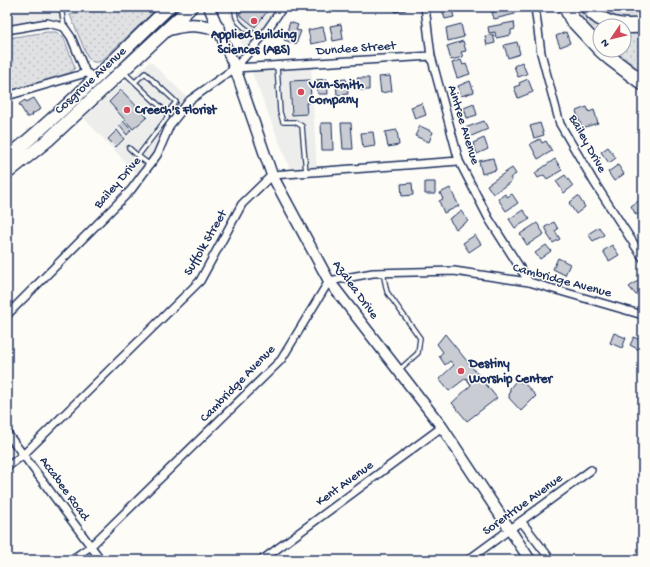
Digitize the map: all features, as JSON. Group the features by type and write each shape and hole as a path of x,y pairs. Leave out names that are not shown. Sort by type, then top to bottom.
{"highway":[{"path":"566,7 572,19 592,40"},
{"path":"588,7 605,22 623,26 643,25"},
{"path":"610,58 643,83"}],"main road":[{"name":"Cosgrove Avenue","path":"7,158 33,136 91,75 169,7"},
{"name":"Cosgrove Avenue","path":"7,173 48,140 191,7"},
{"path":"167,29 184,25 218,29"}],"street":[{"name":"Azalea Drive","path":"209,7 235,68 272,175 329,281 442,427 530,560"},
{"name":"Bailey Drive","path":"7,315 131,190 157,155 170,125 184,107 190,100 235,68 262,37 283,7"},
{"name":"Aintree Avenue","path":"425,7 431,56 459,161 488,219 529,282"},
{"name":"Bailey Drive","path":"535,7 541,54 560,124 594,182 643,258"},
{"path":"7,30 47,23 64,27 91,75 7,96"},
{"name":"Dundee Street","path":"235,68 431,56"},
{"path":"272,175 459,161"},
{"name":"Suffolk Street","path":"7,467 23,455 200,281 242,204 272,175"},
{"name":"Cambridge Avenue","path":"71,560 91,546 281,360 329,281 373,273 454,270 529,282 643,315"},
{"name":"Kent Avenue","path":"262,560 442,427"},
{"name":"Accabee Road","path":"7,433 101,560"},
{"name":"Sorentrue Avenue","path":"468,560 591,470"},
{"path":"521,521 551,560"}],"lane":[{"path":"61,7 64,27"},
{"path":"235,7 236,18 242,26 255,35 262,37"},
{"path":"277,66 280,112 283,122 295,122 302,126 306,173"},
{"path":"123,71 167,113"},
{"path":"135,82 145,73 176,102 184,107"},
{"path":"138,156 167,118 167,113 176,102"},
{"path":"129,148 150,165"},
{"path":"383,273 387,292 420,338 418,353 399,371"}],"shaded area":[{"path":"7,7 101,7 47,23 7,30"},
{"path":"101,7 159,7 101,61 94,62 88,58 70,15"},
{"path":"227,7 282,7 246,56"},
{"path":"572,7 584,7 596,18 592,18 592,33"},
{"path":"599,7 643,7 643,21 632,20 632,18 613,17"},
{"path":"643,31 643,79 617,58 632,58 632,33"},
{"path":"56,32 64,38 75,68 70,73 7,93 7,38"},
{"path":"150,61 190,100 140,178 84,118 119,86 134,76"},
{"path":"311,64 317,172 292,174 250,68"}],"building":[{"name":"Applied Building Sciences (ABS)","path":"244,7 270,8 255,27 239,14"},
{"path":"311,7 325,7 326,9 311,11"},
{"path":"394,7 405,7 406,10 395,12"},
{"path":"451,7 454,17 445,19 442,9"},
{"path":"497,7 513,7 515,14 494,19 492,12 498,11"},
{"path":"290,22 298,25 296,30 301,31 296,44 284,40"},
{"path":"514,22 515,29 511,30 511,35 496,38 495,32 489,33 488,27"},
{"path":"341,24 343,39 333,41 330,26"},
{"path":"461,24 464,37 448,41 446,28"},
{"path":"323,27 326,41 311,44 308,30"},
{"path":"566,32 570,43 560,47 556,36"},
{"path":"493,34 495,43 487,45 485,36"},
{"path":"463,41 466,51 461,52 463,57 451,60 447,46"},
{"path":"517,42 520,54 508,58 504,45"},
{"path":"461,60 463,65 466,64 470,74 457,78 452,63"},
{"path":"522,62 527,74 518,77 514,66"},
{"path":"390,76 392,91 381,93 379,77"},
{"path":"357,78 369,78 369,90 358,90"},
{"path":"327,79 328,94 318,94 316,80"},
{"path":"346,79 348,94 337,95 336,80"},
{"path":"528,79 533,92 518,98 514,87 520,85 519,83"},
{"name":"Van-Smith Company","path":"310,80 311,102 306,103 307,114 292,115 290,81"},
{"path":"470,81 474,92 461,96 458,86"},
{"name":"Creech's Florist","path":"121,90 147,117 133,129 109,102"},
{"path":"34,98 41,109 32,114 33,115 27,117 19,104 25,100 26,102"},
{"path":"422,103 426,115 415,119 411,107"},
{"path":"474,104 477,115 467,118 464,108"},
{"path":"587,107 589,112 594,110 598,123 582,128 576,111"},
{"path":"123,121 131,130 127,135 119,125"},
{"path":"484,121 488,129 469,137 465,128"},
{"path":"321,123 332,123 333,150 322,150"},
{"path":"341,123 351,123 353,149 343,149"},
{"path":"540,123 544,135 534,138 530,126"},
{"path":"420,126 433,132 429,142 415,136"},
{"path":"117,130 124,139 116,147 108,139"},
{"path":"397,130 399,145 388,147 385,132"},
{"path":"373,132 375,146 363,148 361,133"},
{"path":"484,138 488,149 477,154 473,143"},
{"path":"540,139 542,143 546,141 552,151 538,159 530,144"},
{"path":"608,147 616,158 609,163 601,152"},
{"path":"493,158 496,170 482,174 479,161"},
{"path":"555,159 562,170 547,179 544,175 538,178 535,173"},
{"path":"618,165 624,174 614,181 608,172"},
{"path":"512,168 516,174 510,178 512,181 493,194 487,185"},
{"path":"565,175 573,186 564,193 556,181"},
{"path":"425,182 435,182 435,194 425,194"},
{"path":"412,183 413,195 402,196 401,184"},
{"path":"450,188 459,206 444,213 439,201 443,199 440,193"},
{"path":"505,194 507,197 512,194 518,203 506,211 498,199"},
{"path":"578,196 585,207 576,214 569,203"},
{"path":"640,200 643,205 643,211 636,215 631,206"},
{"path":"523,210 530,219 515,228 509,219"},
{"path":"461,211 468,221 456,229 449,219"},
{"path":"554,222 558,229 555,231 560,239 553,243 547,234 548,233 545,227"},
{"path":"537,223 544,234 527,245 520,234"},
{"path":"599,227 604,235 593,241 588,234"},
{"path":"475,235 481,244 469,252 463,243"},
{"path":"546,245 551,251 540,259 535,253"},
{"path":"612,245 619,255 609,261 603,251"},
{"path":"558,258 570,264 565,275 553,269"},
{"path":"639,280 643,286 643,289 636,295 629,287"},
{"path":"614,333 626,338 622,348 610,343"},
{"name":"Destiny Worship Center","path":"445,334 497,398 467,421 452,403 471,385 466,378 449,391 439,379 454,365 450,361 445,365 439,356 443,352 437,344"},
{"path":"634,337 643,342 643,352 630,345"},
{"path":"516,381 524,383 536,396 521,411 509,398 510,388"}],"place":[{"name":"Applied Building Sciences (ABS)","path":"254,21"},
{"name":"Van-Smith Company","path":"301,92"},
{"name":"Creech's Florist","path":"127,110"},
{"name":"Destiny Worship Center","path":"461,371"}]}
